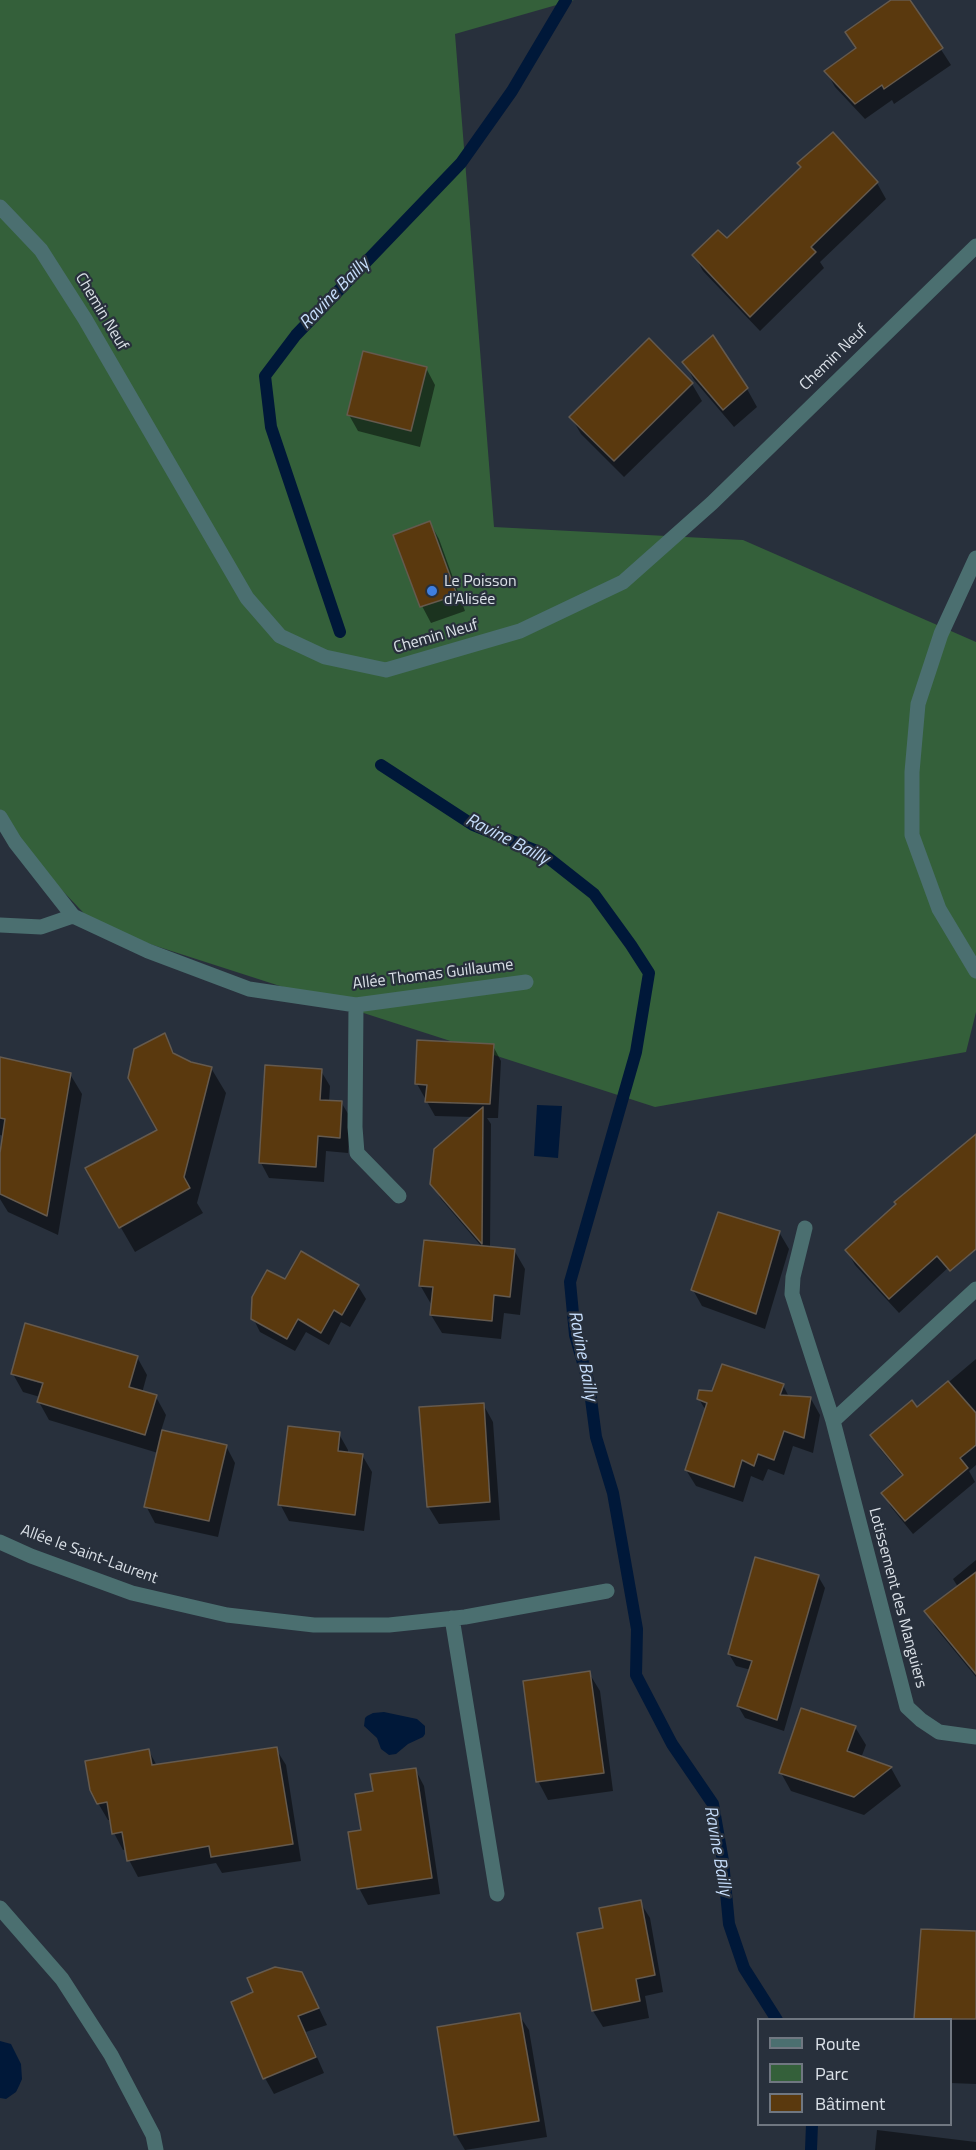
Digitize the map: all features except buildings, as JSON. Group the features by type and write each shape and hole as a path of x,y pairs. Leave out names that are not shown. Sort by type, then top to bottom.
{"street":[{"name":"Chemin Neuf","path":"0,207 41,250 85,319 247,598 280,636 325,657 386,670 520,631 623,582 712,503 976,246"},
{"path":"976,558 941,634 918,704 912,772 912,835 939,909 976,971"},
{"path":"0,817 15,842 73,916 41,927 0,925"},
{"name":"Allée Thomas Guillaume","path":"73,916 148,951 249,989 356,1005 526,982"},
{"path":"356,1005 355,1127 357,1154 399,1196"},
{"name":"Lotissement des Manguiers","path":"806,1228 793,1276 792,1294 833,1421 907,1707 939,1732 976,1737"},
{"path":"833,1421 976,1289"},
{"name":"Allée le Saint-Laurent","path":"0,1542 31,1556 132,1593 227,1615 314,1625 389,1625 452,1618 607,1592"},
{"path":"452,1618 497,1894"},
{"path":"3,1915 62,1979 111,2055 153,2135 156,2150"}],"green space":[{"path":"0,0 574,0 455,34 494,527 743,540 976,642 976,1012 966,1052 655,1107 97,927 0,825"}],"water":[{"path":"537,1105 562,1106 558,1158 534,1156"},
{"path":"384,1712 417,1719 425,1726 425,1734 396,1754 389,1755 381,1749 377,1738 364,1726 367,1716"},
{"path":"0,2041 11,2044 21,2064 22,2079 19,2086 16,2092 6,2099 0,2098"}],"waterway":[{"name":"Ravine Bailly","path":"340,632 271,427 265,376 296,335 461,163 512,91 566,0"},
{"name":"Ravine Bailly","path":"381,765 473,825 542,853 594,894 649,973 636,1052 570,1282 575,1335 589,1384 596,1437 613,1493 637,1629 636,1675 672,1744 713,1804 723,1861 729,1924 744,1968 776,2018"},
{"name":"Ravine Bailly","path":"811,2150 812,2126"}],"place":[{"name":"Le Poisson d'Alisée","path":"432,591"}]}
